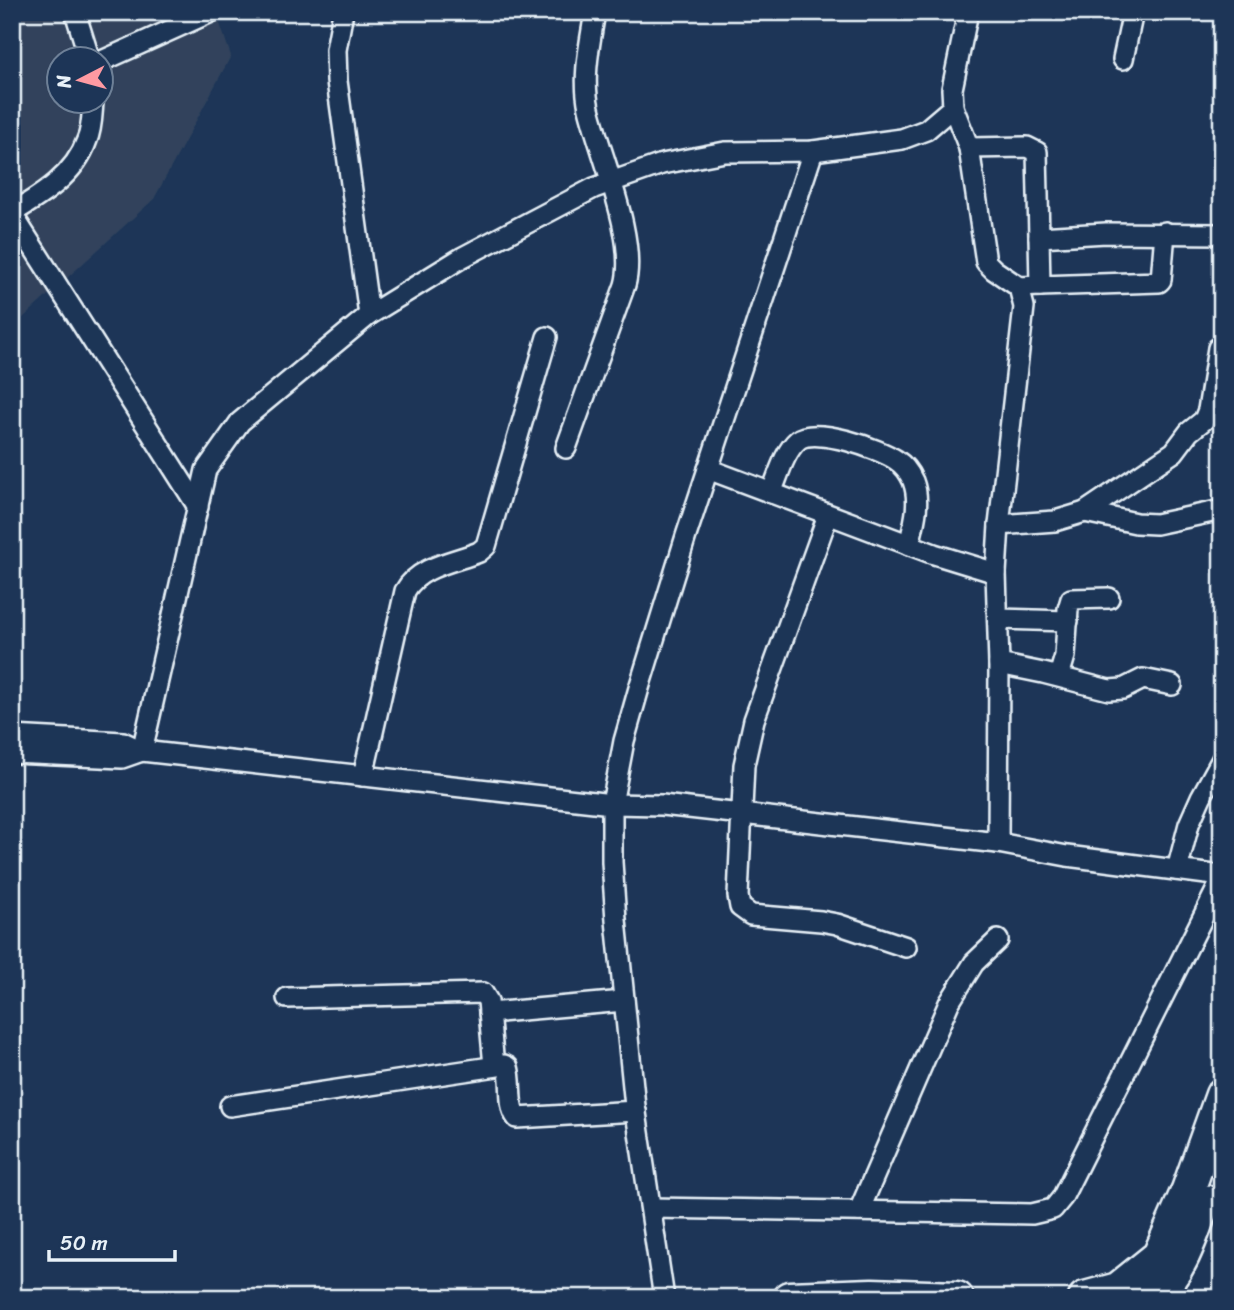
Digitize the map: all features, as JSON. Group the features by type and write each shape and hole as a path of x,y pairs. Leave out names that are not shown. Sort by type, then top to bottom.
{"main road":[{"path":"1084,1298 1118,1289 1159,1255 1188,1190 1222,1095"},
{"path":"1152,1298 1185,1253 1222,1150"},
{"path":"789,1298 872,1295 957,1298"}],"street":[{"path":"75,12 86,46"},
{"path":"116,55 211,12"},
{"path":"344,12 336,50 337,81 369,315"},
{"path":"566,448 629,273 628,255 612,182 589,106 586,85 595,12"},
{"path":"968,12 954,71 953,107 969,148 986,262 1019,286 1159,282 1165,232"},
{"path":"1123,58 1133,12"},
{"path":"142,751 206,470 240,422 369,315 463,257 594,188 662,164 725,152 813,151 902,139 918,134 953,107"},
{"path":"91,116 88,139 72,169 45,192 12,213 198,507"},
{"path":"969,148 1027,147 1037,152 1040,286"},
{"path":"664,1298 636,1111 624,1001 614,885 612,804 635,701 813,151"},
{"path":"1040,237 1165,232 1222,234"},
{"path":"998,842 999,664 996,573 1024,307 1019,286"},
{"path":"363,776 405,591 411,580 424,572 479,552 485,547 547,337"},
{"path":"999,525 1055,521 1084,512 1174,452 1189,432 1204,420 1218,348"},
{"path":"771,494 791,448 800,438 826,436 873,450 894,458 906,468 912,479 917,509 909,545"},
{"path":"708,470 909,545 996,573"},
{"path":"1084,512 1136,523 1156,523 1222,510"},
{"path":"828,515 754,720 744,765 738,897 740,907 745,912 821,920 906,947"},
{"path":"1059,676 1065,656 1068,603 1071,599 1109,598"},
{"path":"998,619 1068,621"},
{"path":"999,664 1059,676 1109,690 1123,689 1143,679 1172,685"},
{"path":"12,736 123,742 142,751 612,804 662,804 998,842 1067,856 1222,878 1068,1186 1053,1209 1032,1214 651,1208"},
{"path":"12,753 122,758 142,751"},
{"path":"1177,870 1189,824 1222,759"},
{"path":"859,1211 949,1003 974,963 998,940"},
{"path":"286,998 479,992 487,995 494,1066"},
{"path":"489,1013 624,1001"},
{"path":"230,1106 504,1065 508,1067 513,1115 517,1118 636,1111"}],"shaded area":[{"path":"12,12 216,12 231,56 154,199 12,328"}]}
